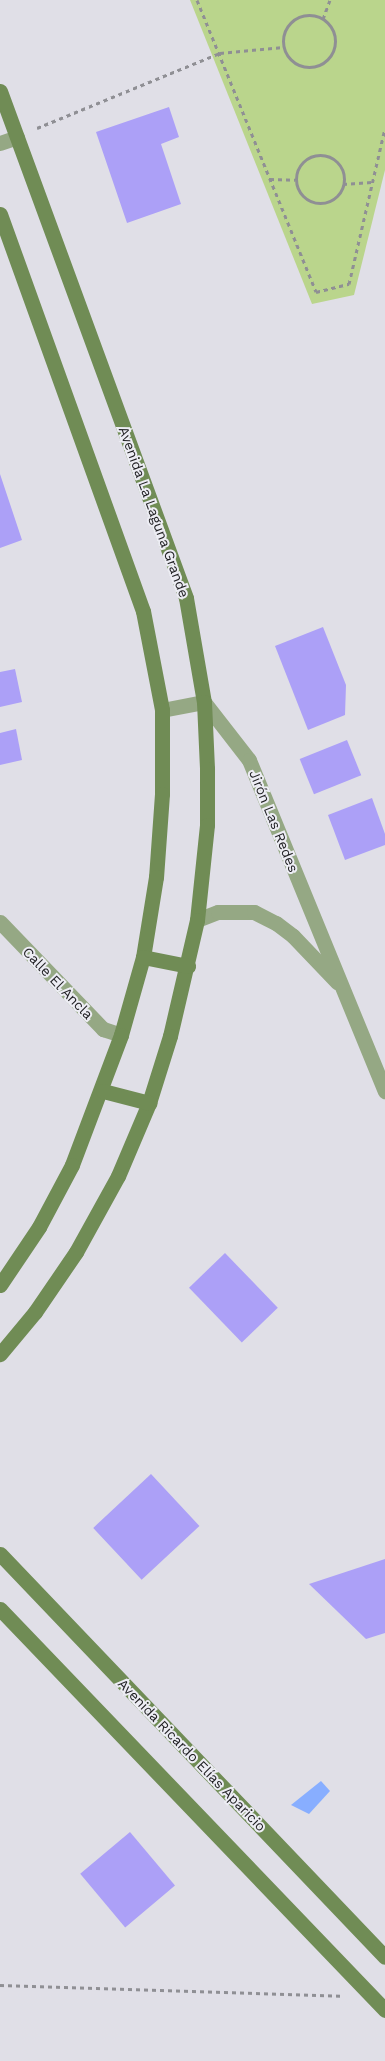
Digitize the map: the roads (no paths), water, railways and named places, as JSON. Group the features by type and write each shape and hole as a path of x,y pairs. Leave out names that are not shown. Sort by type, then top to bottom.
{"street":[{"name":"Avenida La Laguna Grande","path":"0,91 186,598 204,702 207,825 197,920 188,966 149,1103 118,1176 76,1252 35,1312 0,1354"},
{"path":"0,143 17,137"},
{"path":"0,214 143,611 162,710 162,794 156,877 143,956 103,1090 72,1165 39,1227 0,1285"},
{"path":"162,710 204,702"},
{"name":"Jirón Las Redes","path":"204,702 249,760 385,1091"},
{"name":"Jirón Las Redes","path":"197,920 236,910 254,912 276,922 343,989"},
{"name":"Calle El Ancla","path":"0,922 103,1029 121,1034"},
{"path":"143,956 188,966"},
{"path":"103,1090 149,1103"},
{"name":"Avenida Ricardo Elías Aparicio","path":"0,1554 385,1957"},
{"path":"0,1609 385,2010"}],"water":[{"path":"321,1781 330,1791 309,1814 291,1805"}]}
